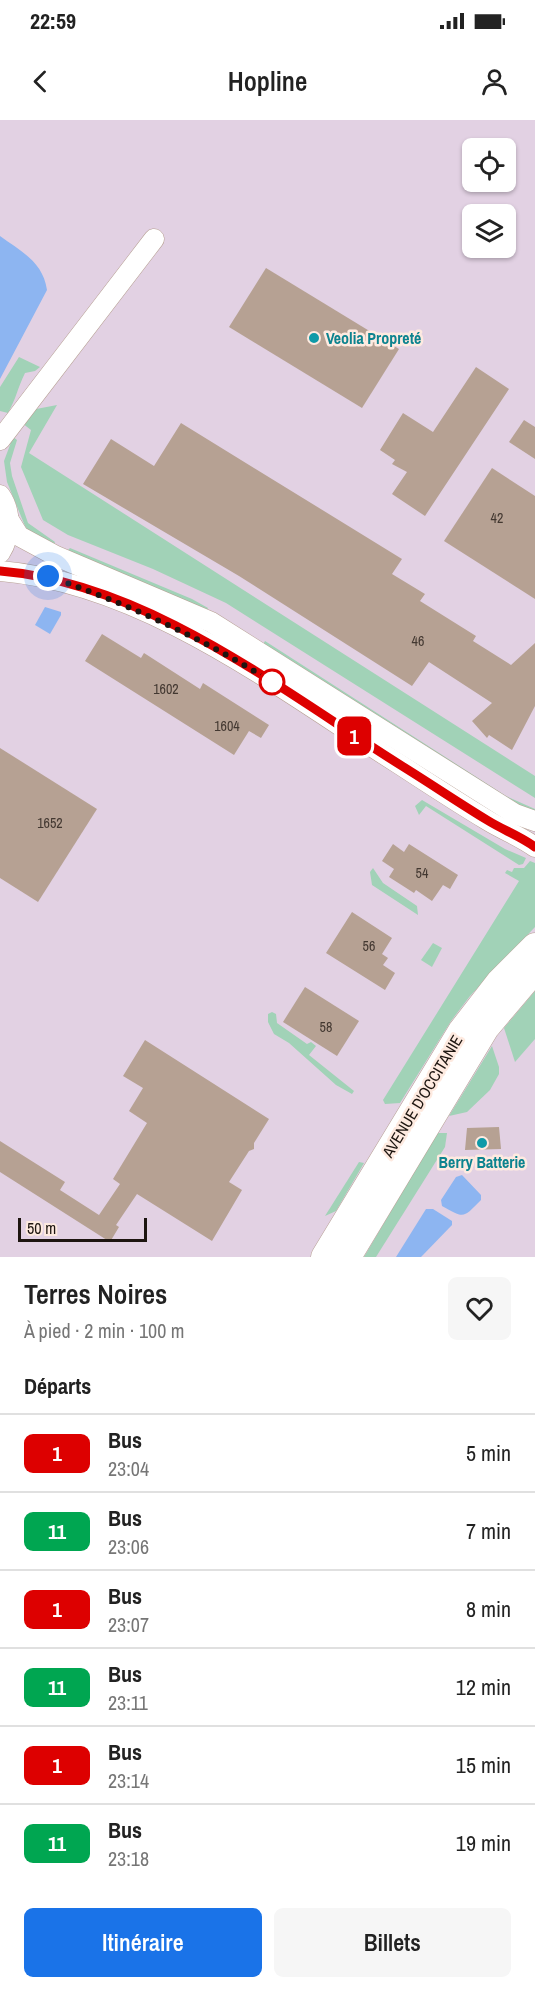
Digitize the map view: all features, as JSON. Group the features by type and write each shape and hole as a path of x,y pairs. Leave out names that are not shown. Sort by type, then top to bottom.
{"main road":[{"name":"AVENUE D'OCCITANIE","path":"324,1257 461,1031 499,982 535,946"},
{"name":"AVENUE D'OCCITANIE","path":"348,1257 486,1028 535,970"}],"street":[{"path":"0,440 154,239"},
{"path":"0,495 9,520 19,536 56,556 211,622 515,814 535,821"},
{"path":"0,554 8,534 9,520"},
{"path":"0,571 48,576 125,603 176,627 242,663 490,822 535,847"}],"shaded area":[{"path":"0,120 535,120 535,1257 0,1257"}],"green space":[{"path":"19,357 40,367 35,371 25,373 8,413 0,411 0,387"},
{"path":"57,405 29,453 535,776 535,798 226,603 153,569 68,535 43,520 21,467 31,430 22,423 31,410"},
{"path":"13,437 17,440 10,463 12,476 28,523 55,542 53,547 30,533 25,526 7,482 4,461"},
{"path":"70,548 192,599 208,608 206,612 66,552"},
{"path":"265,641 506,796 535,809 535,814 520,809 262,646"},
{"path":"422,800 505,849 526,858 523,864 519,865 426,806 419,815 415,806"},
{"path":"530,861 535,863 535,927 470,996 451,1021 400,1103 385,1104 383,1100 519,881 505,873 507,870 512,872 514,868 524,868"},
{"path":"373,868 383,883 417,906 418,915 372,885 370,872"},
{"path":"433,943 442,948 432,967 421,960"},
{"path":"535,991 535,1039 515,1062 504,1028"},
{"path":"272,1012 276,1014 277,1023 307,1044 311,1042 316,1046 309,1055 354,1091 352,1094 336,1085 289,1043 274,1034 268,1022 268,1014"},
{"path":"492,1046 499,1074 490,1090 467,1112 449,1116"},
{"path":"437,1133 447,1133 445,1147 376,1257 364,1257"},
{"path":"359,1162 364,1163 336,1211 325,1216"}],"water":[{"path":"0,236 30,258 41,272 47,290 0,379"},
{"path":"45,607 61,612 50,634 35,625"},
{"path":"462,1175 481,1195 481,1200 467,1213 460,1215 442,1206 441,1200 456,1177"},
{"path":"426,1209 433,1209 452,1221 452,1225 421,1257 396,1257"}],"building":[{"name":"Veolia Propreté","path":"266,268 399,349 362,408 229,327"},
{"path":"476,367 509,389 425,516 392,494 407,472 392,464 395,460 380,450 403,413 433,432"},
{"path":"524,420 535,427 535,459 509,442"},
{"path":"181,423 402,559 392,574 425,594 420,601 476,636 473,641 511,665 535,643 535,706 512,750 489,735 487,738 472,721 492,703 429,662 412,686 239,576 83,484 111,439 154,466"},
{"path":"492,468 535,496 535,599 444,541"},
{"path":"102,634 141,658 144,653 200,689 203,683 269,725 261,738 249,731 234,755 85,661"},
{"path":"0,748 97,809 38,902 0,878"},
{"path":"393,844 404,852 409,844 458,875 450,889 443,885 432,901 416,890 414,893 389,877 394,869 382,861"},
{"path":"352,912 392,938 382,954 388,958 383,965 395,973 385,990 326,953"},
{"path":"305,987 359,1021 337,1056 283,1022"},
{"path":"145,1040 269,1119 254,1143 254,1149 249,1151 229,1182 242,1190 212,1241 137,1194 116,1225 119,1227 110,1242 0,1172 0,1141 65,1182 60,1190 99,1215 120,1184 113,1179 147,1123 129,1111 143,1088 123,1076"},
{"name":"Berry Batterie","path":"499,1127 501,1149 465,1150 467,1128"}],"bus line":[{"name":"1","path":"0,571 48,576 125,603 176,627 242,663 490,822 528,841 535,847"}],"place":[{"name":"Veolia Propreté","path":"314,338"},
{"name":"Berry Batterie","path":"482,1143"}],"route":[{"path":"48,576 125,603 176,627 280,687 272,682"}]}
